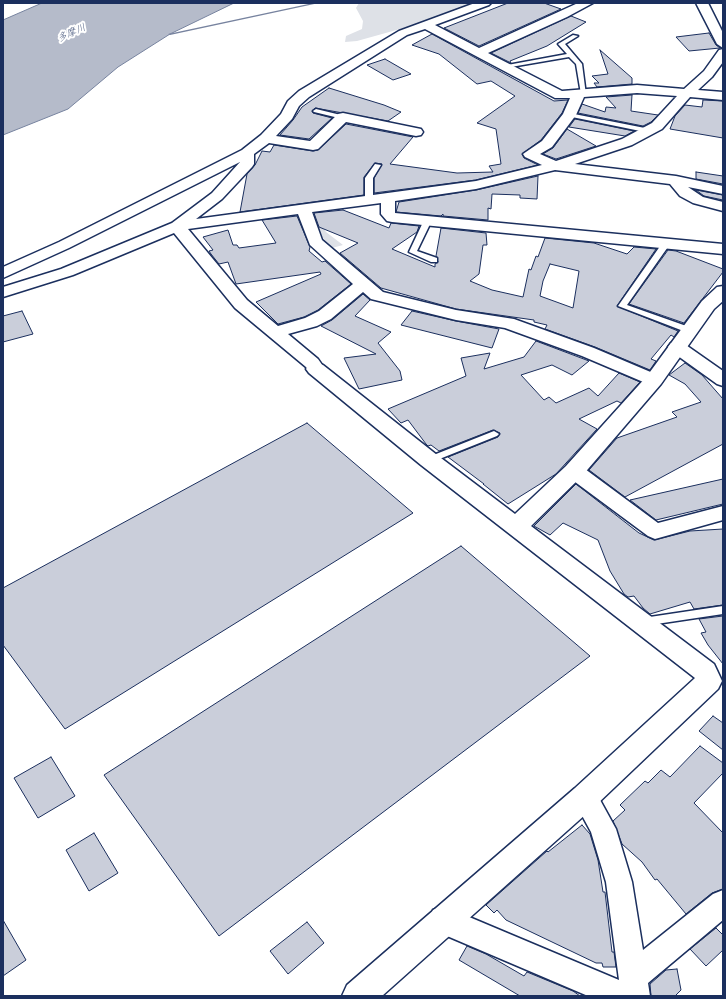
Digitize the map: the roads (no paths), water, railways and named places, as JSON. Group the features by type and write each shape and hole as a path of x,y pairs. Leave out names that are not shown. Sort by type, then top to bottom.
{"street":[{"path":"3,273 64,245 247,153 266,138 287,116 293,104 304,94 394,38 424,24 485,3"},
{"path":"478,52 587,3"},
{"path":"177,226 304,210 476,185 555,166 627,142 657,126 672,112 688,92 713,77 723,52 702,3"},
{"path":"424,24 560,95 637,89 723,96"},
{"path":"581,94 569,115 547,144 530,154 555,166 676,180 723,190"},
{"path":"266,138 313,146 343,117 416,132"},
{"path":"3,292 67,272 177,226 217,196 247,164 247,153"},
{"path":"676,180 678,186 685,193 698,200 723,207"},
{"path":"388,197 389,216 427,222 723,249"},
{"path":"304,210 315,242 377,296 456,315 508,324 588,352 654,380"},
{"path":"177,226 240,304 312,363 316,369 429,460 705,671 709,681 585,797 358,996"},
{"path":"274,333 311,322 325,315 344,301 363,283"},
{"path":"516,526 574,471 654,380 708,305 723,291"},
{"path":"677,347 723,380"},
{"path":"574,471 655,531 723,513"},
{"path":"585,797 603,829 619,882 630,990"},
{"path":"630,990 723,903"},
{"path":"443,920 630,990"}],"lane":[{"path":"575,36 561,44 579,64 581,94"},
{"path":"505,66 571,55"},
{"path":"316,111 343,117"},
{"path":"569,115 650,131"},
{"path":"369,200 369,178 377,165"},
{"path":"427,222 413,252 434,260"},
{"path":"666,244 622,306 689,330"},
{"path":"429,460 494,434"},
{"path":"639,622 723,610"}],"water":[{"name":"多摩川","path":"42,3 234,3 170,34 118,67 68,109 3,135 3,20"}],"waterway":[{"path":"170,34 317,3"}]}
